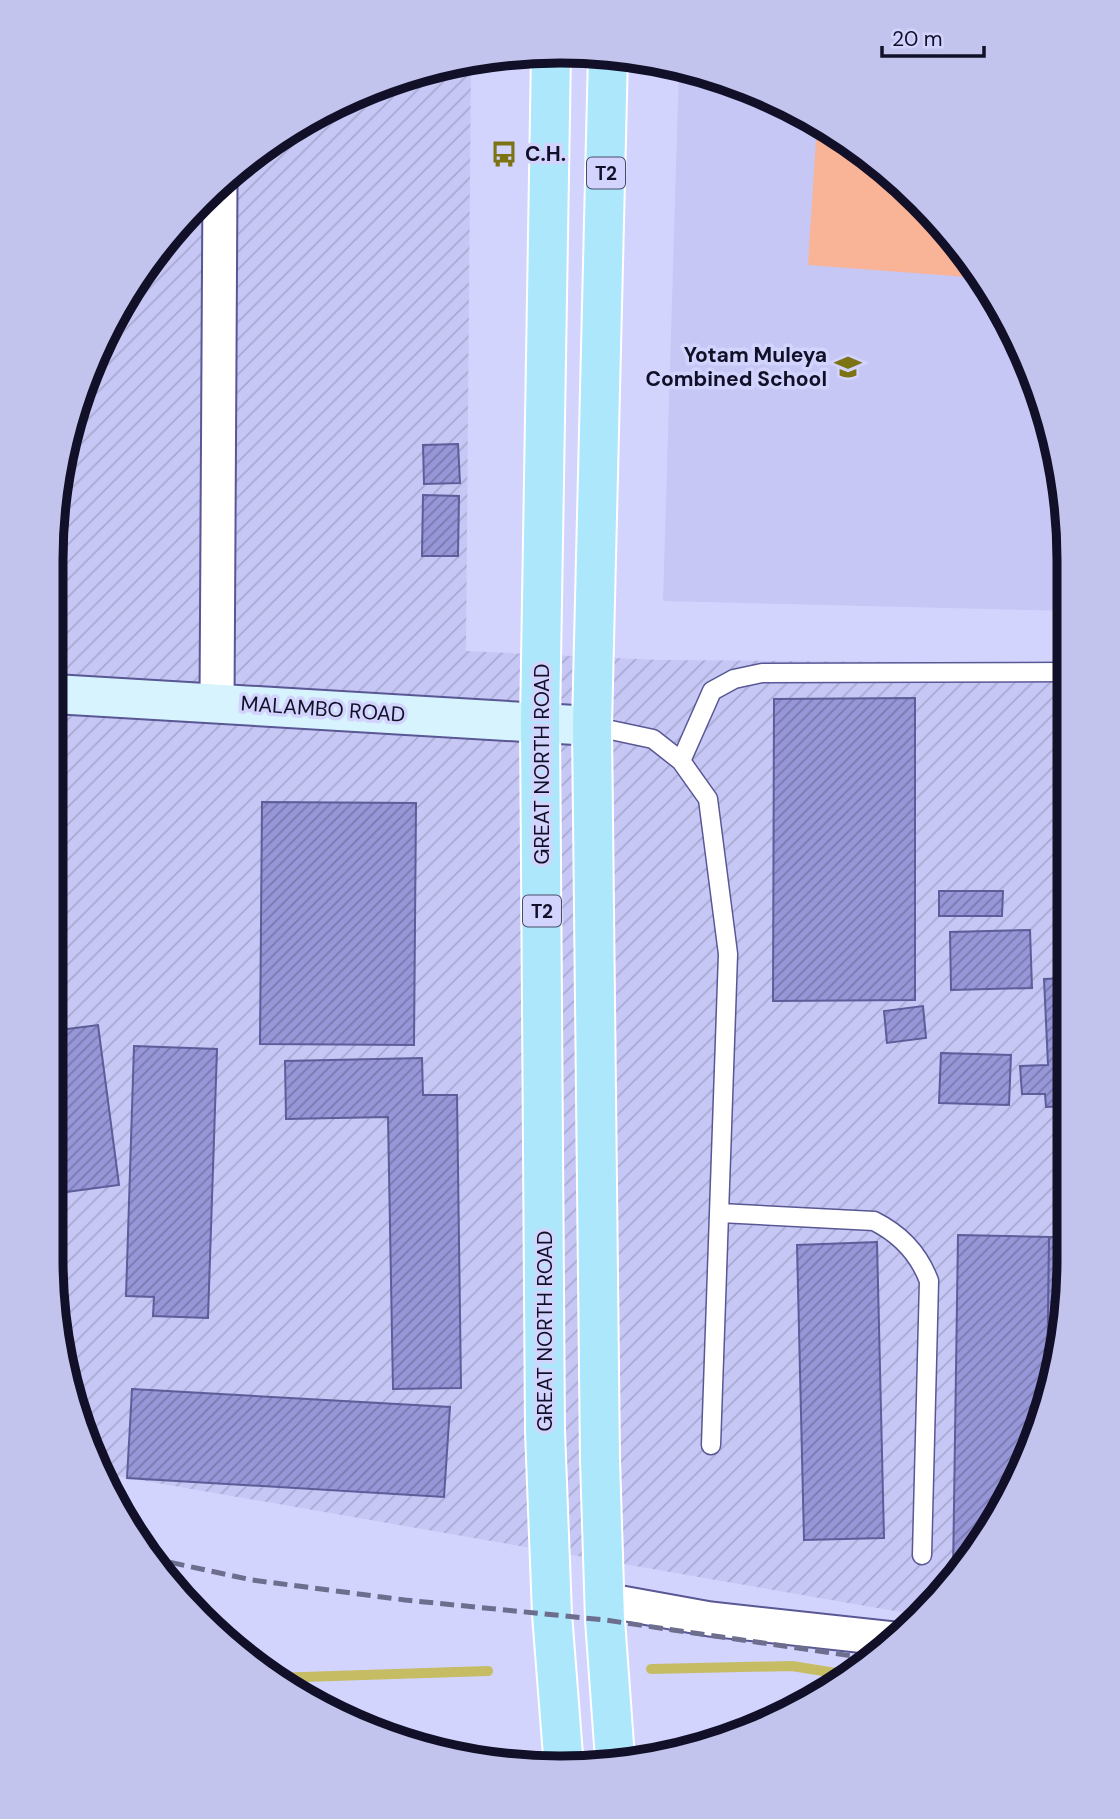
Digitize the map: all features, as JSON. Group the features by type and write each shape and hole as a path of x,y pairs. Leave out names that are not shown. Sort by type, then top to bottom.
{"main road":[{"name":"GREAT NORTH ROAD","path":"551,63 540,723 545,1431 552,1614 563,1756"},
{"name":"T2","path":"608,65 592,726 600,1460 615,1753"}],"street":[{"path":"217,703 220,198"},
{"name":"MALAMBO ROAD","path":"63,694 592,726"},
{"path":"605,1600 710,1619 882,1638"}],"lane":[{"path":"681,761 712,691 734,680 762,673 1057,672"},
{"path":"592,726 653,739 681,761 708,799 728,954 711,1445"},
{"path":"720,1213 874,1221 892,1230 921,1261 929,1281 922,1555"}],"shaded area":[{"path":"471,72 466,651 659,660 1057,663 1057,1259 1053,1324 1031,1419 1006,1479 954,1562 908,1613 112,1475 89,1419 67,1324 63,1259 63,560 67,495 80,431 89,400 114,340 147,284 186,232 232,186 284,147 340,114 400,89"},
{"name":"Yotam Muleya Combined School","path":"679,78 720,89 780,114 836,147 888,186 934,232 954,257 1006,340 1031,400 1053,495 1057,611 663,601"},
{"path":"816,135 888,186 934,232 968,277 808,265"}],"building":[{"path":"458,444 460,483 424,484 423,445"},
{"path":"423,495 459,496 458,556 422,556"},
{"path":"915,698 915,1000 773,1001 774,699"},
{"path":"262,802 416,803 414,1045 260,1044"},
{"path":"939,891 1003,891 1002,916 939,916"},
{"path":"1030,930 1032,988 951,990 950,932"},
{"path":"1057,978 1057,1106 1046,1107 1045,1094 1022,1094 1020,1066 1048,1065 1044,979"},
{"path":"923,1006 926,1038 887,1043 884,1011"},
{"path":"98,1025 119,1185 63,1192 63,1030"},
{"path":"134,1046 217,1049 208,1318 153,1316 154,1297 126,1296"},
{"path":"941,1053 1011,1055 1009,1105 939,1103"},
{"path":"422,1058 423,1095 457,1095 461,1388 393,1389 388,1117 286,1119 285,1061"},
{"path":"958,1235 1049,1237 1047,1353 1031,1419 1006,1479 953,1563"},
{"path":"1049,1237 1057,1237 1056,1292 1047,1353"},
{"path":"877,1242 884,1538 804,1540 797,1245"},
{"path":"132,1389 450,1407 444,1497 127,1478"}],"waterway":[{"path":"651,1669 792,1666 835,1673"},
{"path":"292,1677 488,1671"}],"railway":[{"path":"166,1561 252,1580 405,1600 605,1620 858,1657"}],"place":[{"name":"C.H.","path":"504,154"},
{"name":"Yotam Muleya Combined School","path":"848,367"}]}
